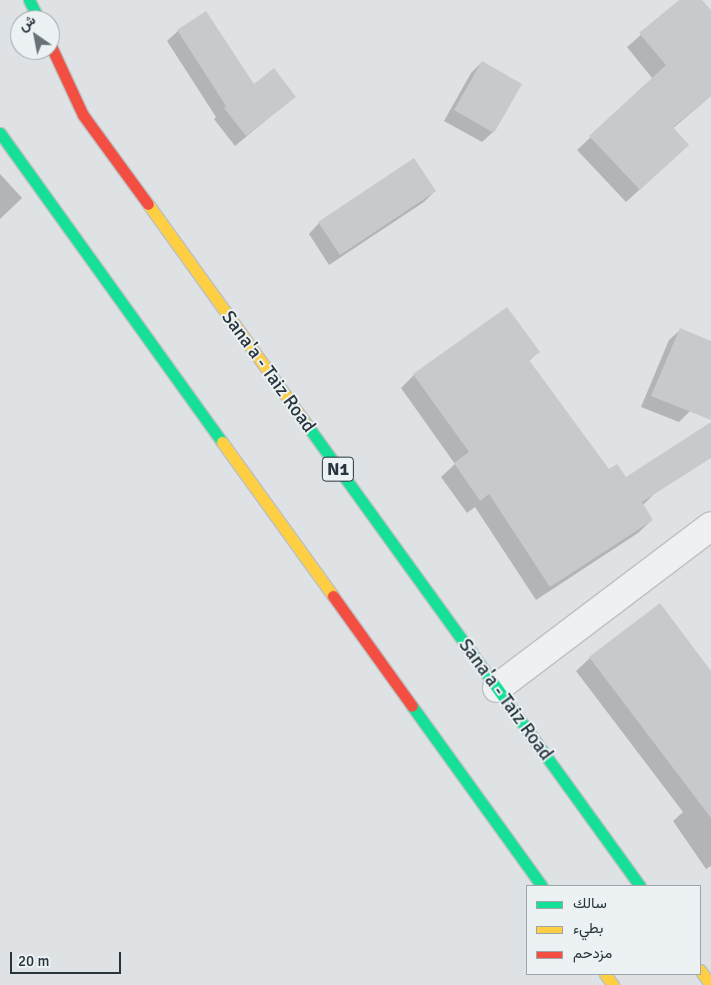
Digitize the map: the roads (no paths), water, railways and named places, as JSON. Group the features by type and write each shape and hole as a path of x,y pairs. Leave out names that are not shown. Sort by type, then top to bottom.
{"highway":[{"name":"Sana'a - Taiz Road","path":"57,60 83,115 639,885"},
{"path":"0,133 541,885"},
{"path":"701,971 711,985"}],"street":[{"path":"497,688 711,526"}]}
